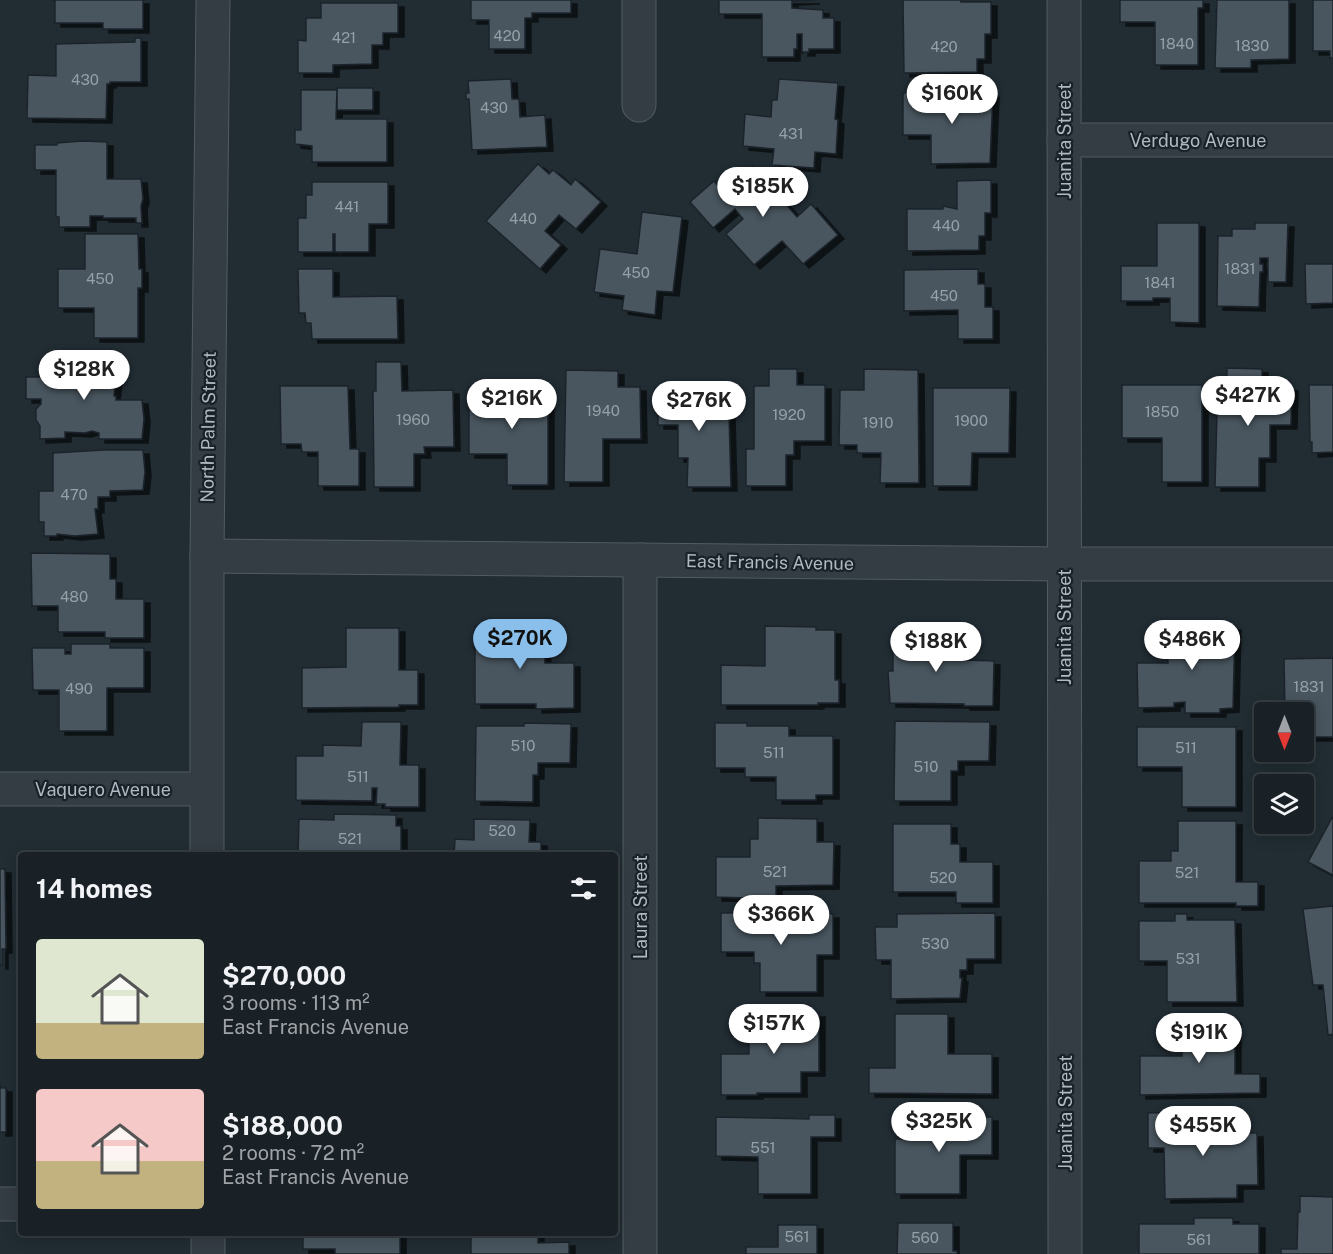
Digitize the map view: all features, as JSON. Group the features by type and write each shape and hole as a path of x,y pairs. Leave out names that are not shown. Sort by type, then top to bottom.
{"street":[{"name":"North Palm Street","path":"207,852 207,556 213,0"},
{"path":"639,0 639,105"},
{"name":"Juanita Street","path":"1064,0 1065,1254"},
{"name":"Verdugo Avenue","path":"1064,140 1333,140"},
{"name":"East Francis Avenue","path":"207,556 1064,564 1333,564"},
{"name":"Laura Street","path":"640,560 640,1254"},
{"name":"Vaquero Avenue","path":"0,789 207,789"},
{"path":"0,1204 18,1204"},
{"path":"208,1236 208,1254"}],"building":[{"path":"52,0 143,0 143,29 103,29 103,23 55,23 55,1"},
{"path":"471,0 571,0 571,13 532,13 532,18 525,18 525,49 489,49 489,20 471,20"},
{"path":"719,0 814,0 792,1 792,8 823,10 823,18 834,18 834,49 809,49 809,52 802,52 802,34 797,34 797,49 794,49 794,57 762,57 762,14 719,14"},
{"path":"903,0 991,2 991,34 985,34 985,59 977,59 977,72 904,73"},
{"path":"1120,0 1203,0 1203,8 1198,8 1198,65 1155,65 1155,22 1120,22"},
{"path":"1217,0 1289,0 1289,59 1251,60 1251,68 1215,68"},
{"path":"1313,0 1333,0 1333,58 1330,58 1330,51 1313,51"},
{"path":"321,3 398,3 398,33 383,33 383,45 372,45 372,64 333,65 333,73 298,73 298,40 306,41 306,18 321,18"},
{"path":"135,38 141,38 141,82 110,82 107,84 106,119 27,118 28,75 56,76 56,44 135,42"},
{"path":"511,79 512,99 519,99 520,117 545,115 547,147 472,150 469,99 466,99 466,93 469,93 468,81"},
{"path":"779,79 838,83 835,119 838,120 836,154 815,152 814,168 772,165 774,149 743,146 745,114 771,117 772,100 777,100"},
{"path":"337,88 373,88 373,110 337,110"},
{"path":"301,90 337,90 336,119 387,119 387,162 312,162 312,146 295,144 295,130 301,130"},
{"path":"903,93 993,93 990,163 931,164 931,135 903,135"},
{"path":"107,142 107,179 141,179 142,223 136,223 136,218 90,216 90,227 59,227 59,217 56,217 56,170 35,170 35,145 57,145 57,143"},
{"path":"538,164 549,174 553,170 571,185 575,179 601,202 576,229 559,215 545,231 561,245 540,269 486,221"},
{"path":"753,166 797,217 811,204 838,235 803,264 782,241 754,265 726,234 743,219 735,209 713,228 690,202 714,181 719,187 738,171 741,175"},
{"path":"991,180 991,213 985,213 985,236 979,236 979,250 907,251 907,209 943,209 943,206 957,209 957,181"},
{"path":"312,182 388,182 388,224 369,224 369,252 335,252 335,234 333,234 333,252 298,252 298,218 306,218 306,195 312,195"},
{"path":"642,212 682,217 673,292 657,291 655,315 622,310 624,296 594,292 600,249 637,254"},
{"path":"1157,223 1199,223 1199,323 1170,322 1170,298 1153,298 1153,301 1121,301 1121,266 1157,266"},
{"path":"1255,223 1288,223 1286,282 1268,282 1268,258 1260,258 1263,272 1260,272 1259,307 1217,306 1218,236 1232,236 1232,229 1255,229"},
{"path":"85,234 138,234 142,288 138,288 138,338 94,338 94,308 58,308 58,269 85,269"},
{"path":"1305,264 1333,264 1333,303 1306,304"},
{"path":"298,269 333,269 333,297 397,296 398,339 312,339 311,323 306,323 305,313 299,313"},
{"path":"978,269 978,284 985,284 985,307 993,307 993,339 958,339 958,310 904,311 904,270"},
{"path":"114,357 116,380 114,396 116,400 142,400 144,419 142,439 99,439 99,433 92,431 65,432 65,438 40,439 36,409 41,404 41,399 26,399 26,377 55,377 55,358"},
{"path":"376,362 401,362 402,391 453,390 454,447 424,447 425,454 414,454 414,487 374,487 373,391 376,391"},
{"path":"1227,368 1262,369 1262,386 1292,387 1291,425 1270,425 1270,458 1259,458 1259,487 1215,487 1217,413 1226,413"},
{"path":"769,369 797,369 797,385 825,385 825,441 794,441 794,455 786,455 786,486 746,486 746,449 754,449 754,386 769,386"},
{"path":"864,369 918,370 919,483 880,483 881,453 857,453 857,445 839,445 840,390 864,390"},
{"path":"566,370 618,371 618,387 640,387 641,439 603,439 603,482 564,482"},
{"path":"697,383 718,383 718,414 729,414 731,487 687,487 688,458 678,458 678,425 658,425 658,387 697,387"},
{"path":"1122,385 1202,385 1202,482 1162,482 1162,438 1122,438"},
{"path":"1309,385 1333,385 1333,452 1312,453"},
{"path":"280,386 348,386 350,449 359,449 359,486 318,486 318,452 302,452 301,444 281,444"},
{"path":"469,387 548,387 548,485 507,485 507,454 469,454"},
{"path":"933,388 1010,388 1009,453 972,453 971,486 933,486"},
{"path":"143,450 145,472 143,490 110,491 110,497 98,497 98,509 95,509 98,534 44,536 44,522 39,522 39,491 53,491 53,453"},
{"path":"31,553 110,554 110,579 116,579 116,599 144,599 144,638 105,638 105,632 58,632 58,606 32,606"},
{"path":"765,626 816,627 816,630 835,630 835,680 839,680 839,703 721,705 721,665 765,666"},
{"path":"1235,626 1233,708 1220,709 1220,713 1185,713 1185,702 1174,703 1174,707 1138,708 1137,663 1168,663 1167,627"},
{"path":"475,627 544,627 545,663 574,663 574,708 536,709 536,704 475,704"},
{"path":"346,628 399,628 399,670 418,670 418,705 302,708 302,668 346,667"},
{"path":"893,628 933,628 933,651 964,652 964,660 994,661 993,706 890,703 888,671 893,671"},
{"path":"71,644 110,644 110,648 144,648 144,688 107,688 107,731 59,731 59,690 33,690 32,648 65,648 65,654 71,654"},
{"path":"1333,658 1333,737 1314,737 1314,702 1285,702 1284,659"},
{"path":"895,721 990,722 989,761 958,761 958,771 951,771 951,801 894,801"},
{"path":"362,722 401,722 400,765 419,765 419,807 385,807 385,804 376,804 377,788 372,788 372,801 296,800 296,756 323,756 323,745 361,746"},
{"path":"524,723 571,724 570,763 538,763 538,775 533,775 533,802 475,801 476,726 524,726"},
{"path":"715,723 789,726 789,736 833,736 833,795 816,795 816,800 776,800 776,777 745,777 745,768 715,768"},
{"path":"1137,727 1236,727 1236,807 1182,807 1182,767 1137,767"},
{"path":"334,814 396,815 396,826 401,826 401,850 416,852 298,852 299,819 334,820"},
{"path":"1333,816 1333,875 1308,862"},
{"path":"758,818 817,819 817,842 834,842 833,885 776,886 776,899 716,897 716,857 750,857 750,839 758,839"},
{"path":"474,819 530,820 529,842 541,842 541,852 454,852 455,839 474,840"},
{"path":"1178,821 1236,821 1236,882 1258,882 1258,906 1236,906 1236,903 1139,903 1139,861 1171,861 1171,851 1178,851"},
{"path":"893,824 951,824 951,844 960,844 960,862 993,862 993,903 956,903 956,892 893,892"},
{"path":"0,869 5,869 6,949 2,949 2,965 0,965"},
{"path":"1333,906 1333,1034 1328,1035 1323,985 1313,985 1303,909"},
{"path":"817,912 817,914 833,914 833,955 817,955 817,992 760,992 760,963 754,963 754,952 721,952 721,913"},
{"path":"995,913 995,959 967,959 967,970 960,970 960,978 962,978 960,998 891,999 891,960 876,960 875,927 897,927 897,914"},
{"path":"1175,914 1187,914 1187,920 1235,920 1237,1002 1167,1002 1167,961 1139,961 1139,921 1175,921"},
{"path":"749,1013 819,1013 819,1072 801,1072 801,1093 721,1095 721,1054 749,1054"},
{"path":"895,1014 948,1014 948,1054 992,1054 992,1094 869,1093 869,1068 895,1068"},
{"path":"1182,1019 1235,1019 1235,1074 1260,1074 1260,1093 1140,1095 1140,1056 1182,1056"},
{"path":"0,1084 1,1088 6,1088 6,1132 0,1132"},
{"path":"1193,1112 1194,1127 1237,1127 1237,1133 1257,1133 1258,1185 1237,1185 1237,1198 1165,1199 1164,1148 1148,1148 1148,1113"},
{"path":"915,1113 940,1113 940,1117 992,1117 992,1155 960,1155 960,1194 895,1194 895,1139 915,1139"},
{"path":"809,1115 835,1115 835,1137 811,1137 811,1194 758,1194 758,1157 716,1156 716,1117 809,1119"},
{"path":"1300,1196 1333,1197 1333,1254 1281,1254 1281,1249 1297,1249"},
{"path":"1194,1218 1233,1218 1233,1224 1259,1224 1259,1254 1139,1254 1139,1224 1194,1224"},
{"path":"898,1223 953,1223 953,1251 957,1251 957,1254 897,1254"},
{"path":"778,1225 817,1225 817,1254 746,1254 746,1247 778,1247"},
{"path":"303,1236 400,1236 400,1254 335,1254 335,1249 303,1249"},
{"path":"471,1236 538,1236 538,1243 569,1242 569,1254 471,1254"}]}
